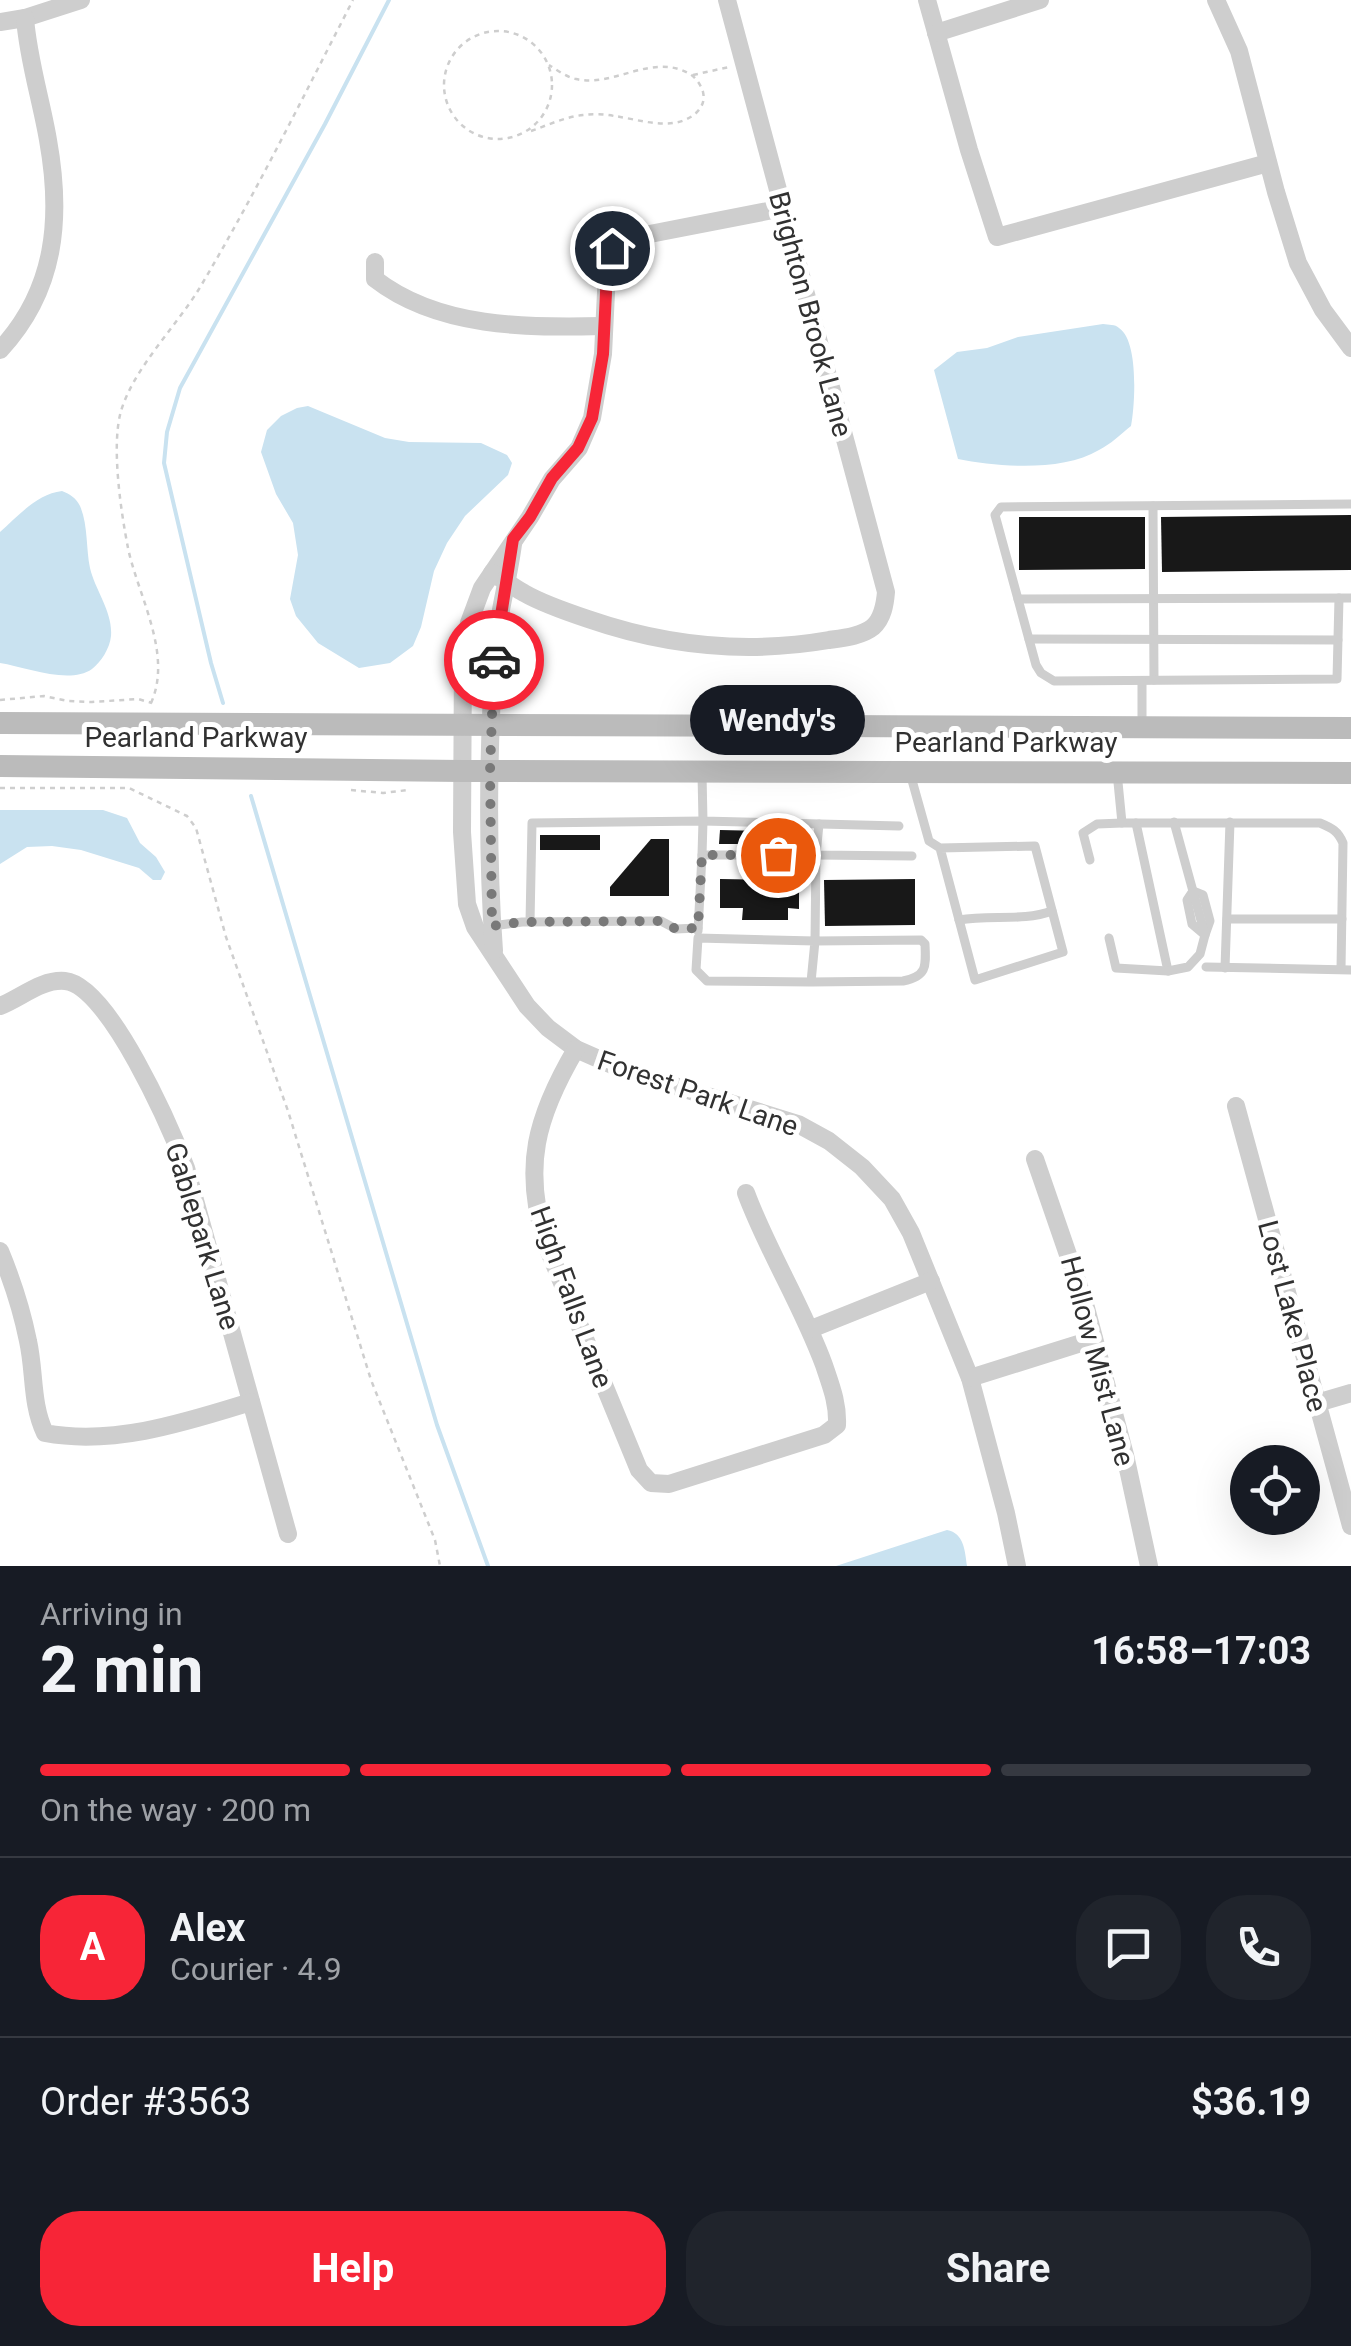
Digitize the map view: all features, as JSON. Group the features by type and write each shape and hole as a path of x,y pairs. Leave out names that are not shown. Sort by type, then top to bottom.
{"main road":[{"name":"Pearland Parkway","path":"0,723 1351,728"},
{"name":"Pearland Parkway","path":"0,766 1351,773"}],"street":[{"path":"0,22 82,0"},
{"name":"Brighton Brook Lane","path":"500,577 524,593 588,619 628,632 701,646 769,647 851,637 873,626 885,608 886,592 727,0"},
{"path":"928,0 997,237 1268,163"},
{"path":"936,33 1040,0"},
{"path":"1216,0 1239,52 1298,263 1351,348"},
{"path":"0,350 40,290 56,220 48,140 24,18"},
{"path":"494,956 490,771 500,577 513,539 552,478 578,448 592,418 603,354 612,248 619,240 640,235 782,208"},
{"path":"375,262 375,279 390,290 445,313 530,327 603,326"},
{"name":"Forest Park Lane","path":"500,577 482,588 463,655 462,832 467,904 476,926 526,1006 576,1049 626,1072 798,1124 862,1166 892,1198 911,1232 970,1378 1016,1566"},
{"name":"Gablepark Lane","path":"0,1006 42,985 71,982 96,1002 141,1069 186,1168 288,1534"},
{"name":"High Falls Lane","path":"576,1049 554,1087 540,1124 534,1188 536,1212 639,1470 651,1483 669,1484 824,1435 838,1426 838,1406 810,1329"},
{"name":"Lost Lake Place","path":"1236,1106 1351,1526"},
{"name":"Hollow Mist Lane","path":"1035,1159 1094,1339 1125,1455 1148,1566"},
{"path":"746,1193 810,1329 931,1281"},
{"path":"0,1252 29,1343 37,1417 45,1432 66,1436 149,1431 251,1402"},
{"path":"970,1378 1094,1339"},
{"path":"1317,1403 1351,1393"}],"lane":[{"path":"1339,598 1337,679 1054,681 1040,673 995,515 1001,507 1351,504"},
{"path":"1153,506 1154,680"},
{"path":"1018,598 1351,598"},
{"path":"1029,639 1338,640"},
{"path":"1142,681 1142,727"},
{"path":"492,926 660,921 698,933 815,941 921,940 926,960 917,978 706,981 696,970 698,933 702,855 702,771"},
{"path":"910,772 929,841 940,848 1036,846 1063,952 975,980 940,848"},
{"path":"1117,772 1122,823"},
{"path":"530,922 532,823 703,821 899,826"},
{"path":"1136,822 1168,971"},
{"path":"1109,938 1116,968 1168,971 1188,967 1200,954 1205,935 1174,822"},
{"path":"1225,968 1230,822"},
{"path":"1090,860 1083,833 1097,824 1320,823 1333,828 1347,843 1342,919 1346,969 1206,968"},
{"path":"811,982 819,824"},
{"path":"702,855 912,856"},
{"path":"959,920 1036,917 1052,911"},
{"path":"1227,918 1342,919"}],"path":[{"path":"151,703 158,676 155,644 128,548 118,470 121,411 140,374 196,294 242,214 354,0"},
{"path":"692,75 703,100 697,112 682,120 657,124 616,116 581,115 505,140 486,138 468,130 453,116 446,100 448,66 458,47 470,37 497,30 522,37 549,65 576,80 654,67 692,75 744,63"},
{"path":"531,131 552,98 549,65"},
{"path":"0,788 129,788 187,816 196,828 226,937 288,1111 371,1380 435,1540 440,1566"}],"water":[{"path":"1103,324 1119,328 1130,346 1134,389 1131,426 1103,448 1067,462 1011,465 958,459 934,370 957,352 987,348 1018,337"},
{"path":"308,406 385,438 481,443 507,455 512,463 508,475 465,516 447,543 434,571 413,646 390,663 359,668 318,643 296,616 290,599 298,555 293,523 276,494 261,452 267,430 281,416"},
{"path":"62,491 75,499 83,513 90,568 111,627 109,645 99,663 83,674 72,675 47,674 0,663 0,532 36,501"},
{"path":"0,810 103,810 127,818 140,843 165,872 161,880 153,880 139,868 81,850 52,846 27,847 0,864"},
{"path":"947,1530 960,1539 967,1566 836,1566"}],"building":[{"path":"1351,515 1351,570 1162,572 1161,517"},
{"path":"1019,517 1145,517 1145,569 1019,570"},
{"path":"720,830 801,832 801,844 719,844"},
{"path":"540,835 600,835 600,850 540,850"},
{"path":"651,839 669,839 669,896 610,896 610,887"},
{"path":"771,870 799,870 799,909 788,908 788,920 742,920 743,908 720,908 720,879 771,880"},
{"path":"915,879 915,925 825,926 824,880"}],"waterway":[{"path":"223,703 164,463 167,432 180,388 389,0"},
{"path":"251,796 437,1425 488,1566"}],"way so far":[{"path":"494,660 490,771 492,926 522,922 660,921 676,929 698,928 702,855 778,855"}],"place":[{"name":"Wendy's","path":"778,855"}],"route":[{"path":"494,660 513,539 552,478 578,448 592,418 600,382 612,248"}]}
